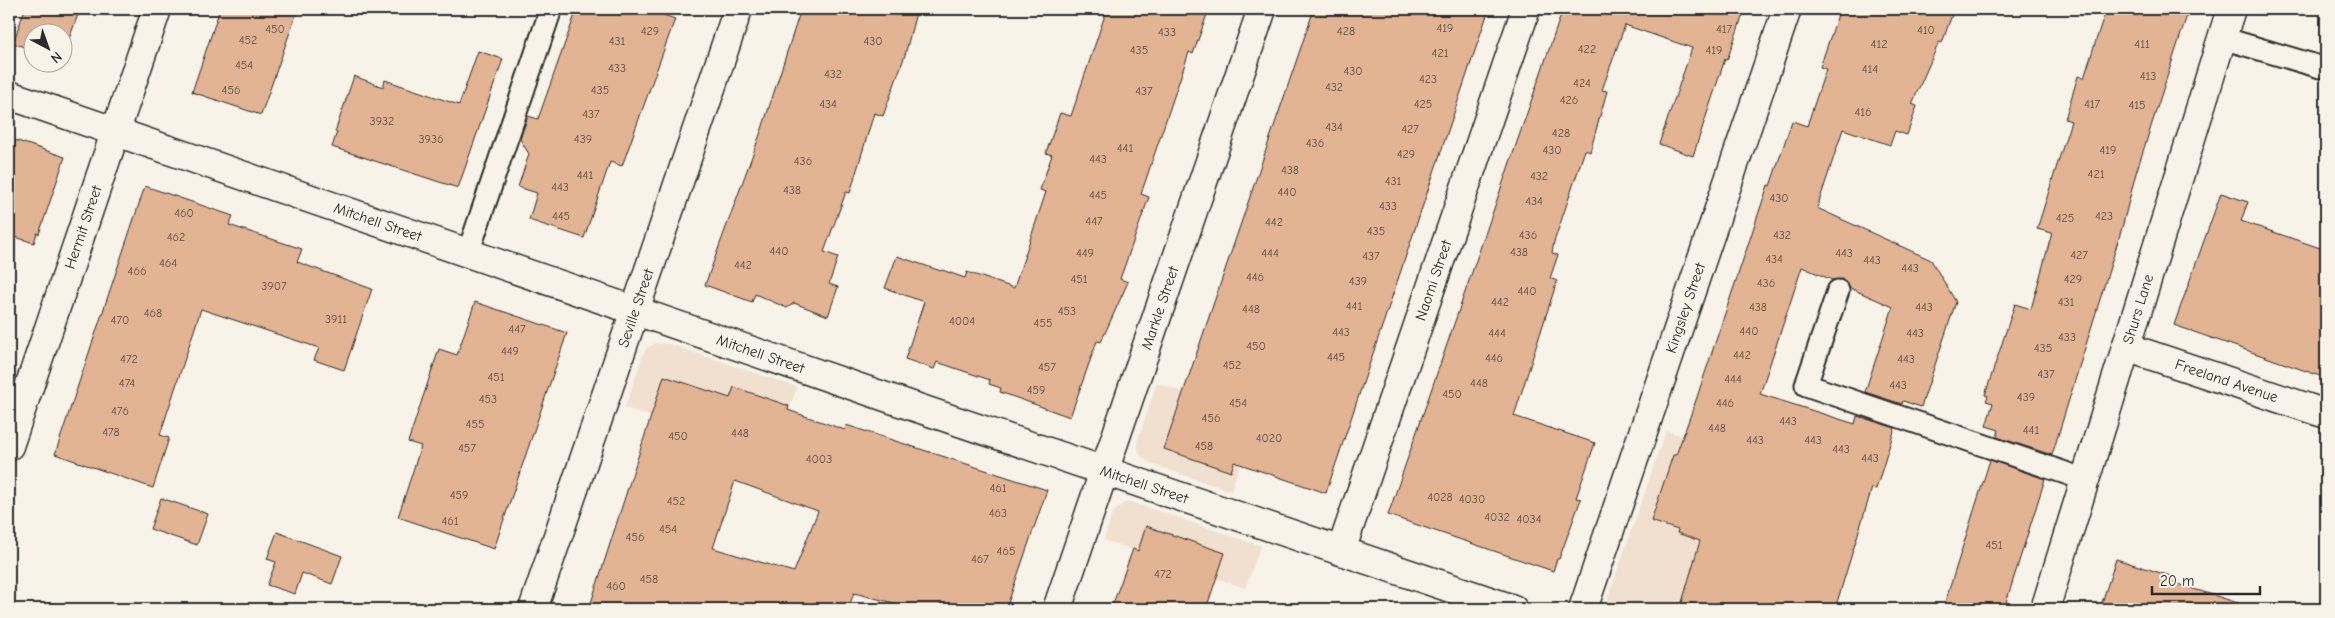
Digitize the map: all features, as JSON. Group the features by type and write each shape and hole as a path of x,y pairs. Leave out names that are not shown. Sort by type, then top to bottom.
{"street":[{"name":"Hermit Street","path":"9,446 157,9"},
{"name":"Seville Street","path":"533,609 738,9"},
{"name":"Markle Street","path":"1057,609 1262,9"},
{"name":"Naomi Street","path":"1341,551 1526,9"},
{"name":"Kingsley Street","path":"1583,609 1787,9"},
{"name":"Shurs Lane","path":"2045,609 2231,9"},
{"name":"Mitchell Street","path":"9,95 1513,609"},
{"name":"Freeland Avenue","path":"2126,347 2326,414"}],"lane":[{"path":"468,253 552,9"},
{"path":"2222,38 2320,67"},
{"path":"1838,291 1806,386 2086,480"}],"shaded area":[{"path":"656,343 669,344 797,387 771,457 625,408 643,354 647,348"},
{"path":"1157,383 1256,417 1231,491 1151,464 1140,455 1137,442"},
{"path":"1666,431 1836,483 1798,609 1608,609 1608,598"},
{"path":"1131,502 1261,546 1245,588 1104,540 1112,514 1124,503"}],"building":[{"path":"25,9 80,9 72,31 72,22 22,22 22,46 13,43"},
{"path":"220,9 298,9 261,115 192,92"},
{"path":"577,9 663,9 661,14 675,19 622,166 610,162 584,238 529,220 537,193 518,187 529,154 520,139 528,116 538,119"},
{"path":"801,9 917,9 905,55 883,116 874,113 850,193 846,192 824,252 838,257 829,284 838,287 828,316 794,303 787,308 755,294 752,302 705,285 762,129"},
{"path":"1107,9 1209,9 1193,54 1189,52 1141,194 1149,197 1120,279 1128,282 1101,342 1097,341 1070,417 1000,392 1001,388 989,384 990,380 937,362 934,369 905,359 924,302 885,288 897,256 965,278 967,272 1014,288 1046,192 1040,190 1052,155 1046,153 1060,113 1071,116"},
{"path":"1314,9 1489,9 1326,493 1234,462 1231,472 1164,449"},
{"path":"1563,9 1745,9 1727,60 1725,59 1693,156 1659,144 1692,48 1625,25 1602,90 1607,91 1590,152 1585,150 1554,242 1552,253 1558,255 1550,278 1557,281 1514,416 1595,443 1576,498 1581,499 1553,571 1388,515"},
{"path":"1840,9 1954,9 1942,43 1939,42 1912,104 1917,106 1907,135 1895,131 1890,145 1843,129 1817,208 1931,260 1956,302 1921,407 1903,401 1902,404 1865,392 1893,307 1850,288 1842,279 1832,280 1802,267 1760,394 1855,424 1857,416 1895,428 1876,489 1872,488 1835,609 1680,609 1700,541 1677,533 1678,530 1651,521 1673,455 1676,455 1694,406 1768,185 1770,186 1792,121 1807,126 1826,69 1820,67"},
{"path":"2106,9 2189,9 2136,173 2122,228 2052,455 1997,437 1999,430 1986,426 1993,403 1986,401 1988,396 1985,395 2015,304 2031,309 2052,233 2037,229 2071,121 2065,119 2078,76 2084,78"},
{"path":"478,51 503,59 458,188 332,147 337,132 335,132 354,76 383,87 385,80 459,105"},
{"path":"15,140 65,157 39,234 37,233 34,243 9,235 9,157"},
{"path":"145,186 233,216 229,225 302,249 297,262 372,289 344,370 314,360 319,348 201,309 160,435 169,438 153,488 55,454"},
{"path":"2221,193 2248,202 2241,221 2326,250 2326,378 2174,325"},
{"path":"475,302 567,333 494,549 398,517 421,446 408,442 439,349 457,355"},
{"path":"664,376 730,398 734,387 789,406 788,410 845,430 846,425 1047,490 1006,609 918,609 854,593 848,609 589,609","holes":["735,481 818,511 794,572 713,548"]},
{"path":"1990,460 2045,479 2004,609 1943,609"},
{"path":"161,498 208,514 197,545 150,529"},
{"path":"1146,526 1225,553 1206,609 1111,609 1133,549 1138,551"},
{"path":"277,532 342,556 332,584 302,573 295,594 267,585 276,562 267,559"},
{"path":"2116,559 2177,578 2175,583 2238,603 2237,609 2100,609"}]}
